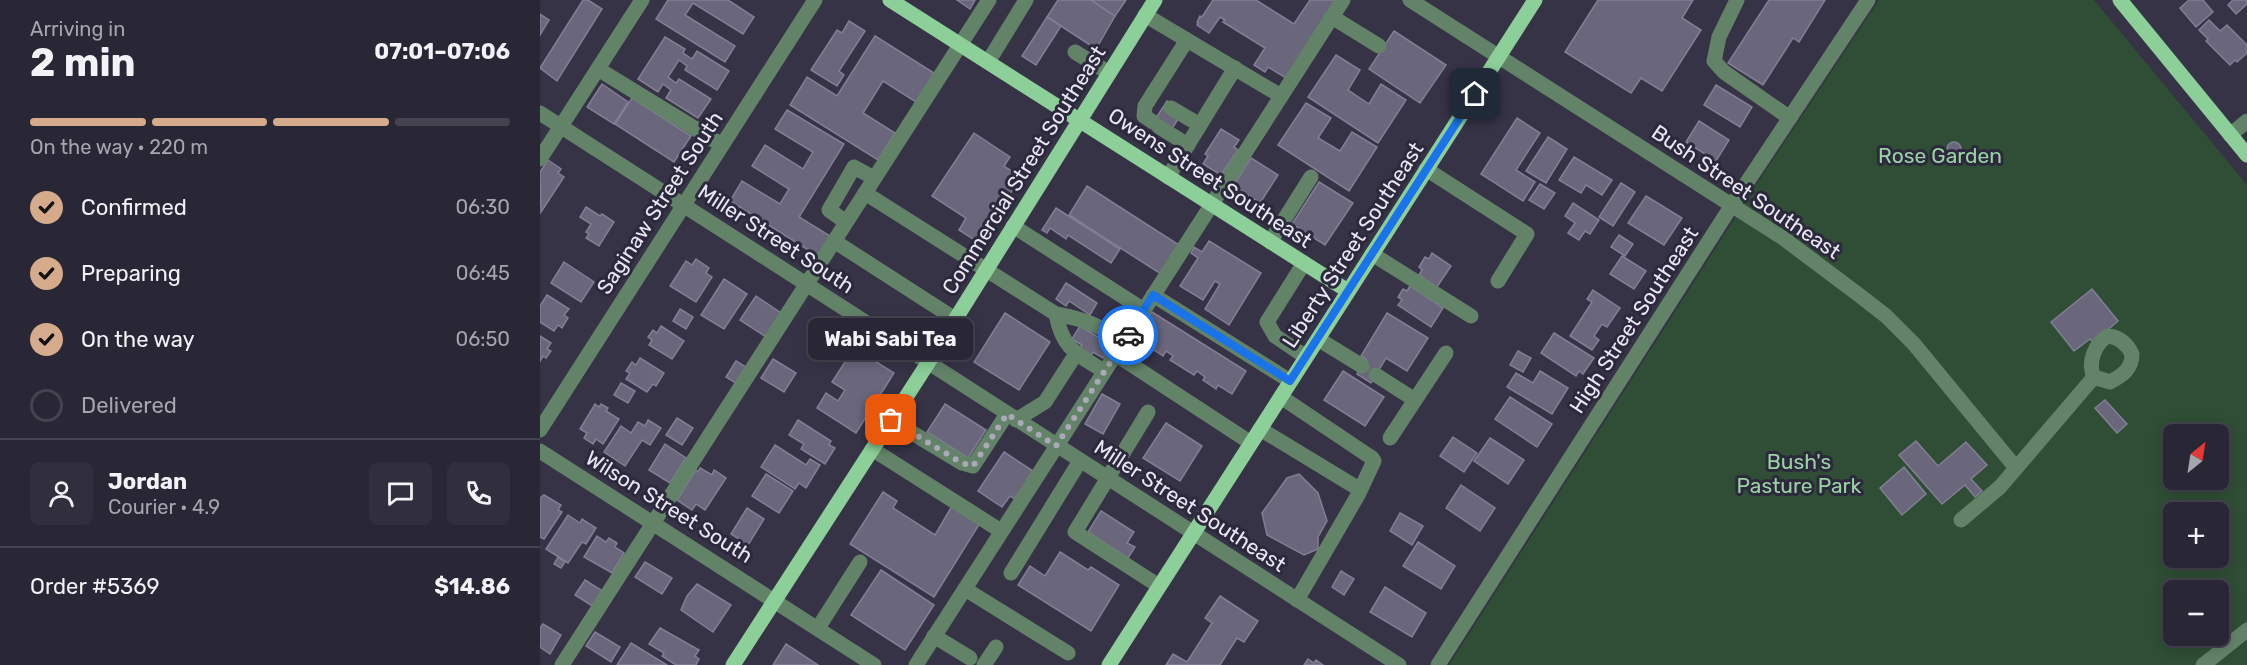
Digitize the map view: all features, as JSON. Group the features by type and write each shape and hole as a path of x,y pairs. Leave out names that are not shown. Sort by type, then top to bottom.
{"main road":[{"name":"Owens Street Southeast","path":"890,0 1348,291"},
{"name":"Commercial Street Southeast","path":"733,665 928,363 1155,0"},
{"name":"Liberty Street Southeast","path":"1109,665 1535,0"},
{"path":"2120,0 2247,154"}],"street":[{"path":"540,159 642,0"},
{"name":"Saginaw Street South","path":"540,430 815,0"},
{"path":"570,662 653,522 989,0"},
{"path":"988,62 1026,0"},
{"path":"916,665 1343,0"},
{"name":"Bush Street Southeast","path":"1410,0 1783,238 1886,316 1914,344 2016,468"},
{"path":"1737,0 1719,37 1714,62 1724,72 1790,118"},
{"name":"High Street Southeast","path":"1438,665 1732,205 1868,0"},
{"path":"1145,15 1281,96"},
{"path":"1332,17 1378,46"},
{"path":"1187,40 1143,111 1144,116 1188,145"},
{"path":"1075,52 1109,73"},
{"path":"1168,177 1234,68"},
{"path":"598,69 722,146"},
{"path":"1152,95 1200,125"},
{"name":"Miller Street South","path":"540,113 928,363"},
{"path":"2230,135 2247,121"},
{"path":"846,222 829,210 854,167 874,178"},
{"path":"1426,169 1527,234 1498,281"},
{"path":"1270,242 1311,177"},
{"path":"865,193 987,268 1056,314 1081,318 1098,325 1124,341"},
{"path":"1013,226 1144,310"},
{"path":"834,241 955,319"},
{"path":"1372,254 1471,316"},
{"path":"1304,263 1267,322 1275,336 1306,357"},
{"path":"1153,295 1290,381"},
{"path":"1056,314 1059,332 1066,343 1075,353 1104,372"},
{"path":"1318,339 1362,366"},
{"path":"1390,438 1446,352"},
{"path":"1115,354 1251,442"},
{"path":"891,420 962,463 973,466 1011,417 1045,402 1072,360"},
{"name":"Miller Street Southeast","path":"928,363 1399,665"},
{"path":"1376,375 1415,400"},
{"path":"1960,520 2000,487 2094,377"},
{"path":"1281,397 1374,461 1358,495 1297,600"},
{"path":"1148,412 1075,532 1159,586"},
{"path":"1260,429 1359,489"},
{"path":"872,449 1002,531"},
{"name":"Wilson Street South","path":"540,451 874,665"},
{"path":"1011,573 1080,461"},
{"path":"818,628 860,562"},
{"path":"965,589 1068,653"},
{"path":"2204,665 2247,630"},
{"path":"934,636 977,662 996,647"}],"green space":[{"name":"Bush's Pasture Park","path":"1879,0 2094,0 2247,185 2247,665 1449,665 1758,182"}],"building":[{"path":"583,0 588,0 602,9 557,81 540,68"},
{"path":"668,0 728,0 754,17 743,34 693,3 685,15 735,46 725,62 656,19"},
{"path":"957,0 975,0 970,9"},
{"path":"1058,0 1091,0 1115,16 1096,49 1047,17"},
{"path":"1091,0 1126,0 1115,16"},
{"path":"1213,0 1256,0 1294,24 1310,0 1337,0 1286,78 1268,67 1265,72 1254,65 1265,48 1223,22 1225,20 1220,17 1209,33 1197,25 1200,16 1202,17"},
{"path":"1598,0 1693,0 1682,18 1701,30 1662,91 1641,78 1631,93 1565,52"},
{"path":"1769,0 1825,0 1799,42 1793,38 1763,85 1728,63"},
{"path":"2189,0 2203,0 2213,12 2196,27 2180,8"},
{"path":"2233,0 2246,0 2247,4 2236,14 2228,5"},
{"path":"540,14 549,20 540,35"},
{"path":"1047,17 1061,26 1036,65 1022,56"},
{"path":"2209,20 2220,31 2227,25 2247,45 2247,53 2237,62 2235,60 2230,65 2206,41 2208,39 2199,30"},
{"path":"849,21 865,31 839,71 844,75 837,86 811,70 837,30 842,33"},
{"path":"1394,31 1446,65 1420,103 1369,69"},
{"path":"875,36 934,73 916,102 883,81 863,113 895,133 878,160 790,105 807,77 837,96"},
{"path":"665,37 685,49 683,53 692,59 697,51 729,71 717,90 685,70 687,66 679,60 668,77 676,83 679,79 711,99 698,118 666,98 671,90 663,84 658,92 638,79"},
{"path":"1336,55 1360,70 1348,90 1369,104 1381,84 1406,100 1378,143 1308,97"},
{"path":"602,84 628,102 614,124 587,107"},
{"path":"1716,85 1752,107 1740,127 1704,105"},
{"path":"632,98 691,136 674,162 615,124"},
{"path":"1167,101 1173,104 1178,119 1172,129 1151,126"},
{"path":"1306,103 1331,118 1318,138 1340,151 1352,132 1377,147 1349,191 1278,145"},
{"path":"787,110 844,144 799,217 830,236 818,256 730,201 742,181 780,204 789,189 752,166 765,145 803,169 813,152 775,129"},
{"path":"1517,118 1540,133 1516,170 1535,182 1523,201 1481,174"},
{"path":"1699,121 1729,140 1716,161 1686,142"},
{"path":"1221,129 1239,140 1234,147 1238,150 1221,175 1203,164 1208,156 1205,154"},
{"path":"974,133 1010,157 1004,166 1016,174 1012,179 1017,183 979,243 959,230 966,218 932,196"},
{"path":"1548,137 1567,149 1546,183 1526,171"},
{"path":"1954,142 1959,144 1961,149 1959,154 1954,156 1949,154 1947,149 1949,144"},
{"path":"1574,157 1612,180 1602,195 1586,185 1581,193 1559,180"},
{"path":"1251,158 1278,175 1260,203 1233,186"},
{"path":"548,160 561,169 558,173 564,177 541,212 540,172"},
{"path":"1319,182 1353,203 1325,245 1292,224"},
{"path":"1621,183 1635,192 1613,226 1599,217"},
{"path":"1540,184 1555,193 1544,209 1529,200"},
{"path":"1087,186 1179,245 1161,274 1069,215"},
{"path":"1646,196 1682,218 1664,245 1628,223"},
{"path":"1573,203 1599,220 1590,234 1585,231 1579,240 1568,233 1575,223 1565,216"},
{"path":"586,207 614,222 599,246 586,238 589,234 586,232 591,224 580,217"},
{"path":"1056,208 1120,249 1111,263 1068,235 1066,239 1050,228 1047,233 1042,230"},
{"path":"1619,235 1633,244 1625,256 1611,247"},
{"path":"1209,241 1261,273 1229,325 1205,309 1220,284 1215,281 1203,300 1180,286 1198,258 1191,253 1194,247 1202,252"},
{"path":"1432,253 1451,266 1437,287 1419,275 1422,270 1419,267 1425,257 1429,259"},
{"path":"1622,256 1646,271 1634,289 1610,274"},
{"path":"696,259 709,268 706,273 712,277 696,302 670,286 686,261 692,265"},
{"path":"564,262 594,282 581,302 551,283"},
{"path":"724,279 747,294 724,329 701,315"},
{"path":"1066,283 1097,303 1090,315 1069,301 1066,306 1056,299"},
{"path":"1410,286 1443,308 1431,327 1398,305 1402,300 1398,297 1403,289 1407,291"},
{"path":"2092,289 2118,321 2093,342 2090,339 2074,351 2051,322"},
{"path":"1593,290 1620,308 1607,327 1602,324 1594,336 1599,340 1592,350 1570,336 1592,302 1587,299"},
{"path":"547,295 569,309 564,315 568,318 562,328 558,325 554,331 540,322 540,306"},
{"path":"756,296 781,313 766,337 740,320"},
{"path":"680,309 693,317 686,329 673,321"},
{"path":"1152,312 1246,371 1232,394 1218,385 1216,389 1203,380 1205,377 1197,371 1194,375 1170,360 1173,356 1166,351 1163,356 1140,341 1143,336 1138,334"},
{"path":"1005,313 1050,342 1019,390 974,362"},
{"path":"1387,313 1428,338 1407,371 1386,358 1371,383 1357,374 1366,359 1361,356"},
{"path":"661,326 684,341 672,359 649,345 652,340 648,337 653,330 657,333"},
{"path":"1080,326 1111,345 1103,358 1093,352 1091,356 1079,349 1082,345 1072,339"},
{"path":"1554,333 1594,358 1583,374 1579,371 1576,376 1541,353"},
{"path":"540,336 551,343 547,349 551,351 546,358 543,356 540,361"},
{"path":"854,348 894,373 856,433 817,408 826,393 838,401 845,390 832,382"},
{"path":"1518,351 1531,358 1523,372 1510,365"},
{"path":"640,358 664,373 656,386 653,384 647,392 626,379 630,373 626,371 632,362 636,365"},
{"path":"773,359 796,373 784,392 761,378"},
{"path":"736,361 749,369 739,385 726,377"},
{"path":"1343,371 1384,397 1365,426 1324,400"},
{"path":"1540,371 1568,388 1552,414 1507,387 1516,373 1533,383"},
{"path":"621,383 635,391 628,403 614,395"},
{"path":"1102,394 1120,404 1103,434 1085,424"},
{"path":"1510,397 1552,424 1537,447 1495,419"},
{"path":"2105,400 2127,424 2117,433 2095,408"},
{"path":"595,404 608,408 606,411 619,419 603,444 596,439 593,444 584,438 587,433 580,429"},
{"path":"945,404 986,430 968,458 927,432"},
{"path":"677,418 693,428 682,445 666,435"},
{"path":"648,420 661,428 650,445 642,440 625,466 604,452 621,426 631,433 638,422 645,426"},
{"path":"798,420 831,441 829,445 835,448 825,464 801,449 804,444 789,435"},
{"path":"1166,423 1202,446 1180,481 1143,458"},
{"path":"1453,437 1477,453 1464,472 1440,456"},
{"path":"1490,438 1524,460 1508,484 1474,461"},
{"path":"1916,441 1938,466 1966,442 1987,465 1971,479 1982,491 1975,497 1965,485 1942,504 1899,455"},
{"path":"665,444 686,458 670,483 649,470"},
{"path":"775,445 806,465 810,459 820,465 806,488 799,483 795,489 761,467"},
{"path":"1004,452 1033,471 1015,499 1010,496 1002,507 978,491"},
{"path":"1904,467 1926,494 1902,515 1880,488"},
{"path":"700,468 712,475 714,470 726,478 705,510 696,504 692,510 677,500 696,470 698,472"},
{"path":"766,474 793,491 779,513 752,496"},
{"path":"1299,474 1318,493 1327,521 1318,537 1318,549 1304,555 1267,535 1262,513 1287,478"},
{"path":"1461,485 1495,508 1480,531 1446,508"},
{"path":"883,492 897,501 893,508 935,535 952,506 980,523 934,597 850,544"},
{"path":"544,495 561,505 558,510 562,512 544,539 540,537 540,498"},
{"path":"747,508 764,519 748,545 731,534"},
{"path":"1101,511 1134,532 1127,543 1135,547 1128,558 1088,532"},
{"path":"1400,513 1423,526 1412,545 1390,531"},
{"path":"568,515 580,523 582,519 596,528 586,544 582,542 568,563 546,549"},
{"path":"597,536 606,542 609,538 617,543 615,547 624,553 612,573 584,557"},
{"path":"1418,542 1455,566 1441,589 1403,566"},
{"path":"1060,552 1088,570 1091,567 1119,585 1091,631 1018,585 1030,566 1045,576"},
{"path":"558,557 565,562 561,568 554,564"},
{"path":"645,562 672,578 662,594 635,577"},
{"path":"881,570 934,605 905,650 851,615"},
{"path":"1341,571 1354,579 1344,595 1332,587"},
{"path":"585,580 604,592 594,607 575,595"},
{"path":"697,584 731,605 713,632 681,610 687,596"},
{"path":"1385,587 1426,613 1412,637 1370,612"},
{"path":"1220,596 1258,621 1244,642 1237,638 1220,665 1166,665 1173,654 1187,662 1212,623 1205,618"},
{"path":"543,624 561,635 550,654 540,647 540,628"},
{"path":"660,628 699,650 695,656 699,659 696,665 676,665 662,656 664,653 649,644"},
{"path":"595,632 620,647 611,662 586,646"},
{"path":"631,643 667,665 617,665"},
{"path":"786,644 818,665 773,665"},
{"path":"1308,659 1314,663 1316,660 1323,665 1304,665"}],"way so far":[{"path":"891,420 962,463 973,466 1007,414 1056,446 1128,335"}],"place":[{"name":"Wabi Sabi Tea","path":"891,420"}],"route":[{"path":"1128,335 1153,295 1290,381 1475,94"}],"park label":[{"name":"Rose Garden","path":"1940,156"}]}
